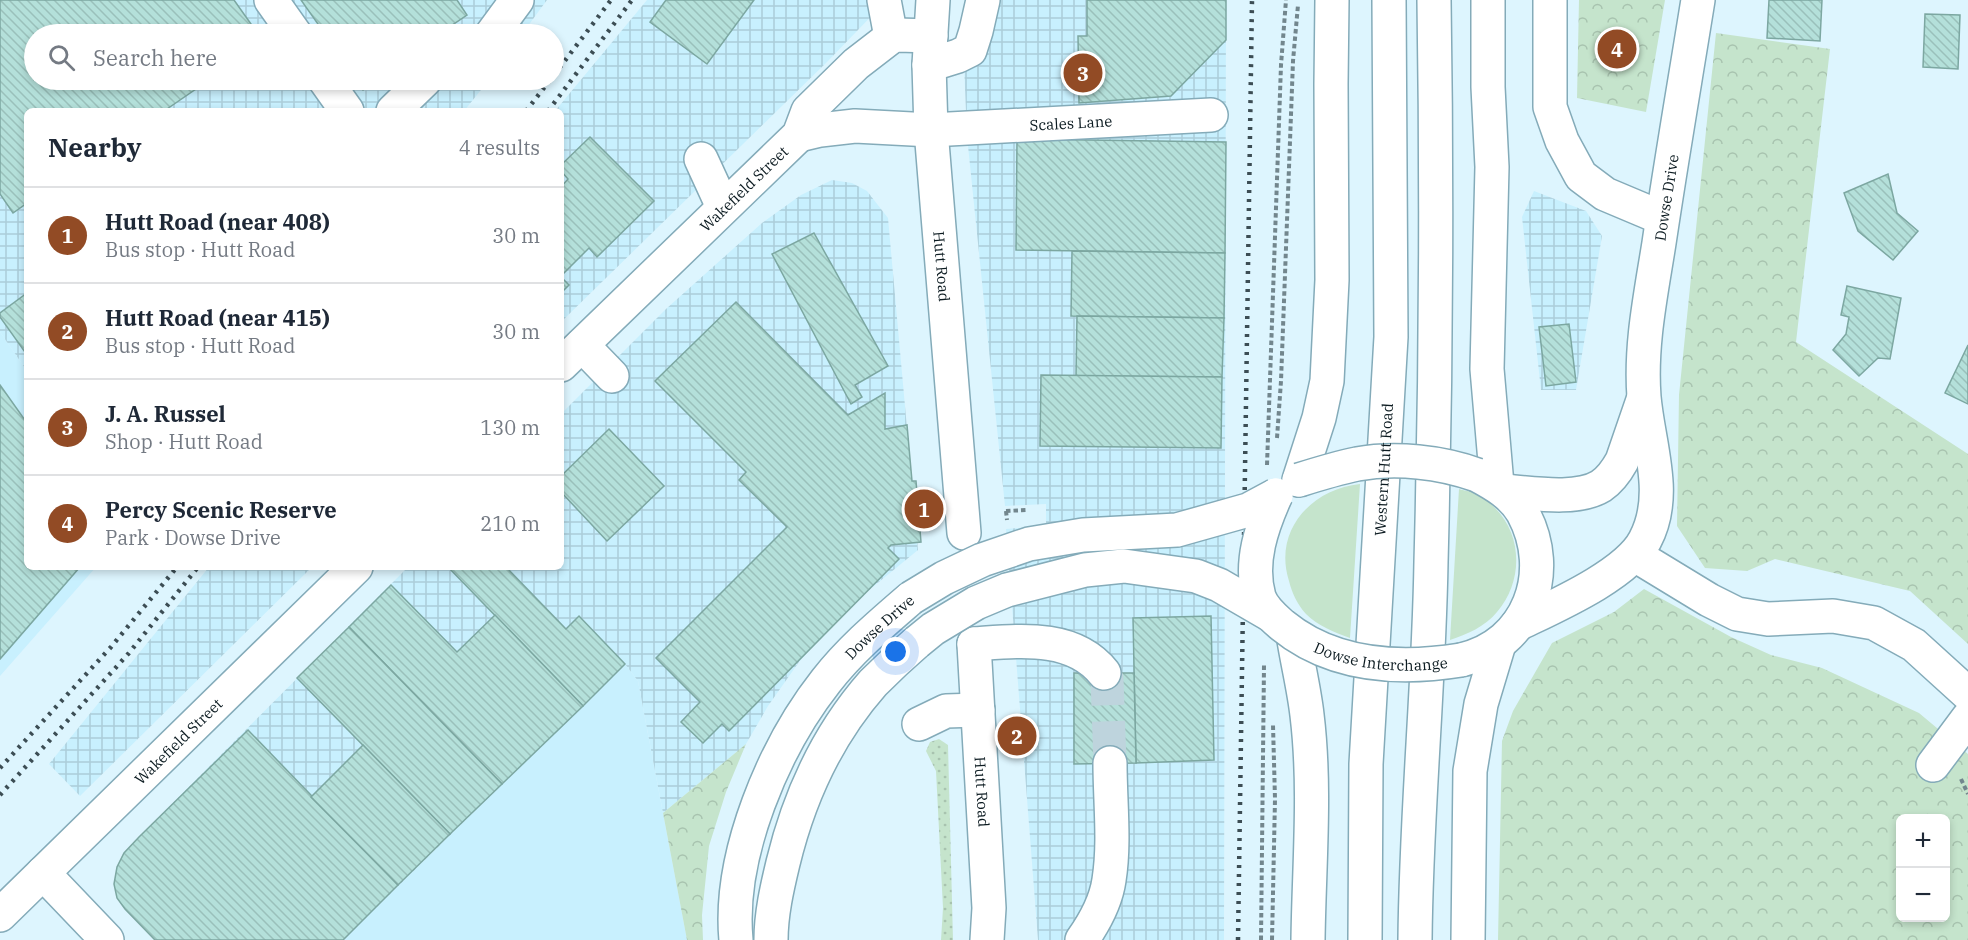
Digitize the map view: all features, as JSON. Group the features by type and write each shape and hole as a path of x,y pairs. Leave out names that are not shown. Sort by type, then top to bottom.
{"main road":[{"path":"271,0 288,24"},
{"path":"499,24 517,0"},
{"path":"884,0 891,37 898,35 930,50 958,56 970,50 983,0"},
{"name":"Hutt Road","path":"933,0 930,50 932,130 964,533"},
{"path":"1308,940 1311,789 1308,716 1281,624 1260,598 1256,583 1258,541 1265,521 1287,487 1319,418 1327,381 1332,280 1330,84 1332,0"},
{"name":"Western Hutt Road","path":"1365,940 1366,764 1391,337 1389,0"},
{"path":"1415,940 1415,880 1431,564 1435,272 1434,0"},
{"path":"1488,0 1488,87 1492,167 1487,369 1492,484"},
{"path":"1550,0 1550,107 1562,141 1581,176 1586,180 1605,194 1662,219"},
{"name":"Dowse Drive","path":"1508,634 1571,599 1618,569 1635,555 1645,540 1653,521 1656,471 1644,397 1645,334 1698,0"},
{"name":"Wakefield Street","path":"571,355 799,135 808,111 849,53 891,37"},
{"path":"333,90 345,108"},
{"path":"396,108 415,90"},
{"name":"Scales Lane","path":"799,135 855,126 932,130 1211,115"},
{"path":"701,159 723,207"},
{"path":"571,355 612,376"},
{"name":"Dowse Drive","path":"1492,484 1552,494 1580,493 1601,486 1622,460 1644,397"},
{"path":"1287,487 1359,464 1390,462 1454,467 1492,484 1522,511 1536,543 1536,576 1531,603 1508,634 1481,704 1470,771 1468,940"},
{"name":"Dowse Drive","path":"736,940 741,860 764,788 791,732 826,681 858,645 911,598 944,578 982,560 1029,544 1083,535 1177,530 1248,510 1287,487"},
{"path":"1635,555 1709,600 1737,614 1768,619 1833,616 1874,623 1914,645 1968,694"},
{"path":"771,940 778,886 790,832 810,779 838,730 873,684 916,642 933,629 976,603 1007,590 1085,570 1124,566 1196,576 1219,585 1281,624"},
{"name":"Wakefield Street","path":"0,915 353,570"},
{"name":"Dowse Interchange","path":"1281,624 1319,649 1357,661 1398,664 1427,664 1471,658 1508,634"},
{"name":"Hutt Road","path":"988,924 974,644 1015,641 1049,643 1084,655 1104,673"},
{"path":"919,723 946,711 978,710"},
{"path":"1933,765 1968,718"},
{"path":"1082,940 1100,909 1109,882 1110,763"},
{"path":"43,873 107,940"},
{"path":"778,886 792,940"},
{"path":"978,940 988,924"}],"shaded area":[{"path":"0,0 547,0 529,24 24,24 24,90 481,90 466,108 24,108 24,367 0,332"},
{"path":"647,0 887,0 827,62 564,319 564,108 557,108"},
{"path":"965,0 1226,0 1224,940 1038,940 1006,529 1046,526 1046,504 1005,506 967,136 962,15"},
{"path":"832,180 852,183 867,191 888,218 918,550 841,613 799,662 768,706 746,744 663,813 638,681 625,664 343,940 155,940 124,854 405,570 564,570 564,411 666,309 762,223 801,195"},
{"path":"1534,191 1586,211 1602,236 1576,390 1541,390 1522,217"},
{"path":"0,332 24,367 24,570 93,570 0,676"},
{"path":"207,570 309,570 80,796 49,764"},
{"path":"625,664 638,681 687,940 343,940"}],"green space":[{"path":"1579,0 1665,0 1646,112 1577,98"},
{"path":"1716,33 1830,49 1796,342 1968,454 1968,644 1910,591 1775,559 1747,571 1705,568 1677,526 1679,395"},
{"path":"1360,484 1350,638 1316,622 1300,606 1289,581 1285,563 1286,545 1300,516 1312,504 1326,494"},
{"path":"1459,489 1482,497 1504,519 1515,545 1516,559 1512,587 1497,612 1481,626 1450,640"},
{"path":"1644,589 1731,637 1771,655 1822,668 1919,713 1968,754 1968,940 1498,940 1502,741 1513,711 1552,643 1614,612"},
{"path":"939,739 948,745 953,940 941,940 943,908 936,771 926,751 930,742"},
{"path":"746,744 726,792 709,846 702,915 703,940 687,940 663,813"}],"building":[{"path":"0,0 234,0 251,24 24,24 24,90 194,90 168,108 24,108 24,205 13,213 0,194"},
{"path":"301,0 457,0 467,15 454,24 318,24"},
{"path":"666,0 754,0 707,64 650,22"},
{"path":"1087,0 1226,0 1226,40 1171,96 1079,103 1078,36 1087,36"},
{"path":"1769,0 1822,0 1820,41 1767,38"},
{"path":"1925,14 1960,15 1958,69 1923,67"},
{"path":"590,137 654,201 597,257 589,248 564,273 564,184 568,179 564,174 564,162"},
{"path":"1017,139 1226,142 1225,253 1016,250"},
{"path":"1888,174 1897,213 1918,231 1893,260 1858,231 1844,193"},
{"path":"814,233 888,366 855,385 862,397 851,404 772,254"},
{"path":"1072,251 1225,253 1224,318 1071,316"},
{"path":"564,280 569,285 564,290"},
{"path":"1847,286 1901,298 1890,359 1878,358 1859,376 1833,350 1846,334 1849,317 1841,315"},
{"path":"24,295 24,351 0,317 0,313"},
{"path":"736,302 848,415 885,393 885,429 907,425 912,481 916,481 921,542 891,545 888,548 899,559 729,731 722,724 703,743 681,722 700,702 656,658 787,527 739,480 746,472 655,381"},
{"path":"1077,316 1224,318 1222,377 1076,376"},
{"path":"1569,324 1576,382 1546,386 1539,327"},
{"path":"1968,345 1968,404 1945,393"},
{"path":"1041,375 1222,377 1221,448 1040,446"},
{"path":"0,385 24,419 24,570 77,570 0,659"},
{"path":"609,429 664,486 607,541 564,495 564,473"},
{"path":"451,570 509,570 566,629 579,616 625,664 583,706"},
{"path":"391,585 457,652 495,615 583,706 502,784 349,627"},
{"path":"1211,616 1214,760 1136,763 1133,618"},
{"path":"349,627 502,784 450,834 297,678"},
{"path":"1074,673 1134,673 1136,763 1074,764"},
{"path":"248,730 398,885 343,940 155,940 117,898 114,884 117,867 124,853"},
{"path":"363,745 450,834 398,885 311,797"}],"tunnel":[{"path":"1104,673 1107,679 1110,763"}],"railway":[{"path":"564,62 611,0"},
{"path":"564,90 632,0"},
{"path":"1238,940 1252,0"},
{"path":"528,108 542,90"},
{"path":"550,108 564,90"},
{"path":"0,768 111,647 175,570"},
{"path":"0,795 129,653 196,570"}],"place":[{"name":"Percy Scenic Reserve","path":"1617,49"},
{"name":"J. A. Russel","path":"1083,73"},
{"name":"Hutt Road (near 408)","path":"924,509"},
{"name":"Hutt Road (near 415)","path":"1017,736"}]}
